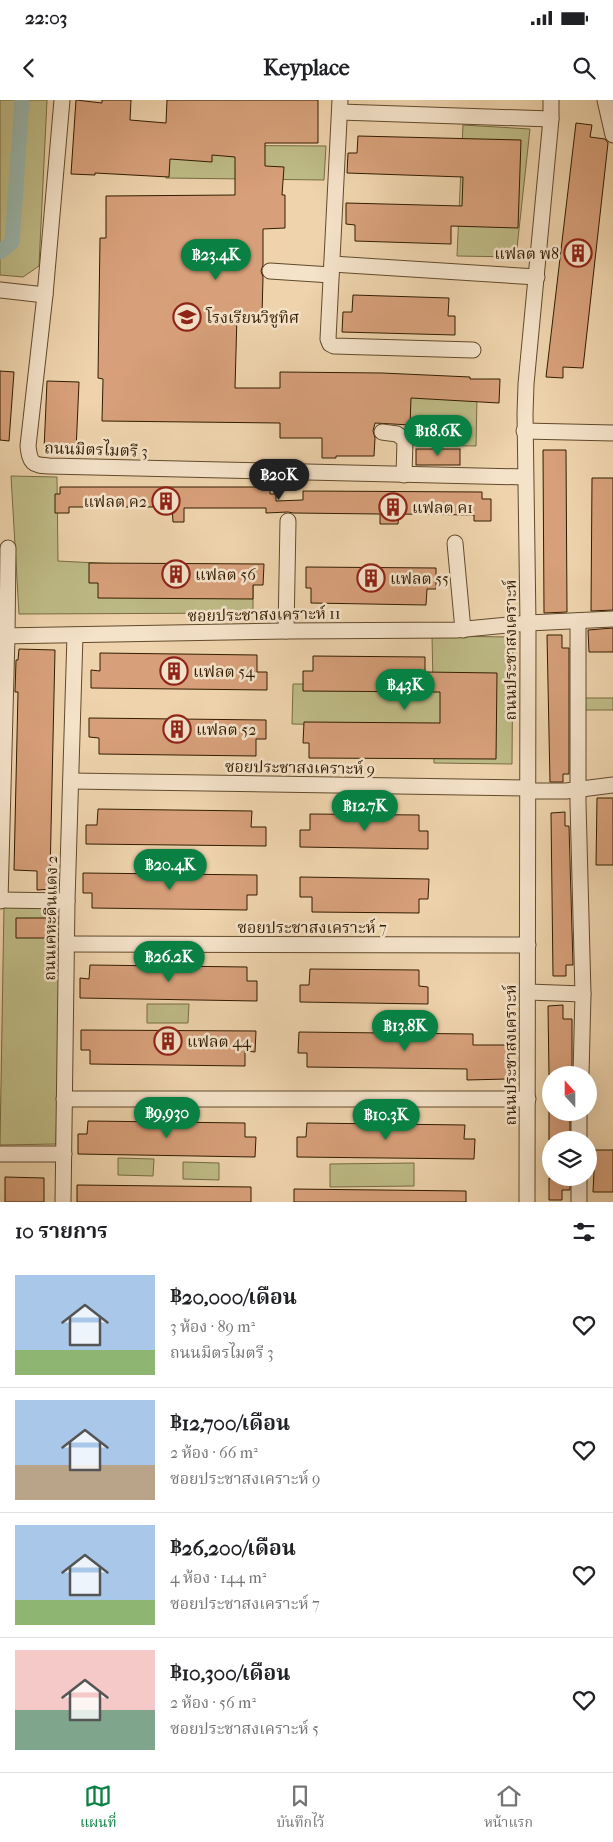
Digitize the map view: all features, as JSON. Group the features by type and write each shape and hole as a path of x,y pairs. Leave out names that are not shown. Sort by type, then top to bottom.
{"street":[{"name":"ถนนมิตรไมตรี 3","path":"62,100 45,295 28,446 32,462 38,465 525,477"},
{"name":"ถนนประชาสงเคราะห์","path":"527,1202 528,623 524,431 526,384 551,118 551,100"},
{"path":"605,100 613,135"},
{"path":"473,350 334,346 330,344 328,339 340,106 551,118"},
{"path":"270,271 332,269 537,277"},
{"path":"0,290 45,295"},
{"path":"524,431 613,433"},
{"path":"382,432 397,434 405,440 404,475"},
{"path":"286,631 288,521"},
{"path":"454,543 462,630"},
{"path":"8,548 4,636 0,900 67,901"},
{"name":"ซอยประชาสงเคราะห์ 11","path":"4,636 462,630 528,623 613,619"},
{"path":"578,621 578,790 583,994 581,1066"},
{"name":"ถนนเคหะดินแดง 2","path":"63,1202 66,944 75,635"},
{"name":"ซอยประชาสงเคราะห์ 9","path":"71,781 578,790 613,785"},
{"name":"ซอยประชาสงเคราะห์ 7","path":"66,944 528,944"},
{"path":"528,992 583,994"},
{"path":"64,1099 528,1099"},
{"path":"0,1154 64,1154"},
{"path":"579,1186 579,1202"}],"shaded area":[{"path":"0,100 47,100 39,266 23,277 0,275"},
{"path":"463,125 530,129 516,257 457,256"},
{"path":"168,145 326,146 324,180 166,178"},
{"path":"410,397 477,398 476,446 410,445"},
{"path":"11,476 57,477 58,561 253,571 253,613 19,614"},
{"path":"432,636 513,637 512,764 434,763 433,727 292,724 293,684 433,684"},
{"path":"582,698 613,698 613,710 582,710"},
{"path":"4,905 62,907 56,1144 0,1145"},
{"path":"147,1004 189,1004 188,1023 147,1023"},
{"path":"118,1158 154,1159 153,1176 118,1175"},
{"path":"183,1162 219,1163 219,1180 183,1179"},
{"path":"414,1163 414,1186 330,1187 330,1164"}],"building":[{"path":"76,100 102,103 102,100 131,100 130,120 166,123 167,100 318,100 318,143 265,143 265,166 284,167 282,195 285,195 285,228 263,229 263,265 261,271 263,277 262,315 237,315 235,388 280,388 280,372 382,373 470,377 470,379 500,379 499,403 411,398 410,425 375,423 373,431 375,438 374,456 336,456 336,458 322,458 322,438 280,438 280,423 102,421 103,379 98,378 100,238 106,238 106,196 235,195 235,157 212,155 212,162 170,159 169,177 95,173 95,175 71,174"},
{"name":"แฟลต พ8","path":"576,123 592,125 590,137 605,139 608,143 583,368 563,367 563,378 546,377"},
{"path":"358,136 521,140 518,228 451,226 451,244 355,241 355,225 346,224 346,203 462,206 463,177 347,173 348,153 357,153"},
{"path":"353,295 449,298 448,316 455,316 455,335 342,332 343,312 352,312"},
{"path":"0,371 14,372 9,441 0,440"},
{"path":"47,381 79,382 76,451 44,450"},
{"path":"416,449 460,449 460,465 416,465"},
{"path":"543,450 566,450 567,612 544,613"},
{"path":"592,478 613,478 613,610 591,611"},
{"path":"60,487 270,487 270,494 276,494 276,501 303,500 303,491 482,492 482,499 491,499 491,521 474,521 474,515 399,514 398,524 380,524 380,514 266,513 266,508 184,508 184,522 173,522 172,507 69,507 69,513 55,513 55,494 60,494"},
{"name":"แฟลต 56","path":"89,563 264,564 263,585 253,585 253,599 98,598 98,583 89,583"},
{"name":"แฟลต 55","path":"306,567 436,568 436,589 427,589 426,605 311,603 311,588 306,588"},
{"path":"613,628 613,652 589,652 588,630"},
{"path":"547,635 562,635 562,648 569,648 569,774 563,774 563,782 550,782"},
{"path":"19,649 55,650 50,875 53,875 53,889 37,890 37,871 14,870 18,692 15,692 16,660 18,660"},
{"name":"แฟลต 54","path":"100,653 257,655 257,672 267,672 267,690 91,688 91,670 100,671"},
{"path":"313,656 425,657 425,672 497,673 496,759 309,758 309,743 303,743 304,722 440,723 440,692 303,691 303,671 313,671"},
{"name":"แฟลต 52","path":"89,718 266,720 266,739 256,739 256,756 99,754 99,738 89,737"},
{"path":"597,798 613,798 613,865 596,865"},
{"path":"98,809 252,811 251,827 266,827 266,846 86,844 86,825 97,825"},
{"path":"565,812 565,826 569,826 573,965 566,965 566,976 553,976 551,813"},
{"path":"310,814 419,815 419,831 428,831 428,849 300,847 300,830 310,830"},
{"path":"83,873 257,875 257,895 247,895 247,910 92,908 92,893 83,893"},
{"path":"300,877 429,879 428,899 419,899 419,913 312,912 312,897 300,897"},
{"path":"16,918 53,918 52,938 16,938"},
{"path":"90,965 247,967 247,981 257,981 257,1001 80,998 80,978 89,979"},
{"path":"310,969 419,970 419,986 428,987 428,1004 300,1002 300,985 309,985"},
{"path":"563,1005 563,1019 572,1019 572,1066 549,1066 548,1006"},
{"name":"แฟลต 44","path":"81,1030 256,1031 255,1052 245,1051 245,1066 90,1064 90,1050 81,1050"},
{"path":"299,1032 473,1034 473,1045 507,1045 507,1079 467,1080 467,1069 307,1067 307,1053 298,1053"},
{"path":"88,1121 245,1123 245,1137 256,1137 255,1157 78,1154 78,1134 87,1134"},
{"path":"549,1121 570,1121 570,1131 549,1131"},
{"path":"307,1123 465,1125 464,1139 475,1139 474,1159 297,1157 297,1137 306,1137"},
{"path":"597,1150 613,1150 613,1192 593,1192 593,1186 597,1186"},
{"path":"5,1177 44,1178 44,1202 5,1202"},
{"path":"77,1185 251,1187 251,1202 77,1202"},
{"path":"549,1186 570,1186 570,1190 562,1190 562,1200 549,1200"},
{"path":"294,1189 466,1191 466,1202 294,1202"}],"waterway":[{"path":"0,252 12,242 22,100"}],"place":[{"name":"แฟลต พ8","path":"578,253"},
{"name":"โรงเรียนวิชูทิศ","path":"187,317"},
{"name":"แฟลต ค2","path":"166,501"},
{"name":"แฟลต ค1","path":"393,507"},
{"name":"แฟลต 56","path":"176,574"},
{"name":"แฟลต 55","path":"371,578"},
{"name":"แฟลต 54","path":"174,671"},
{"name":"แฟลต 52","path":"177,729"},
{"name":"แฟลต 44","path":"168,1041"}]}
